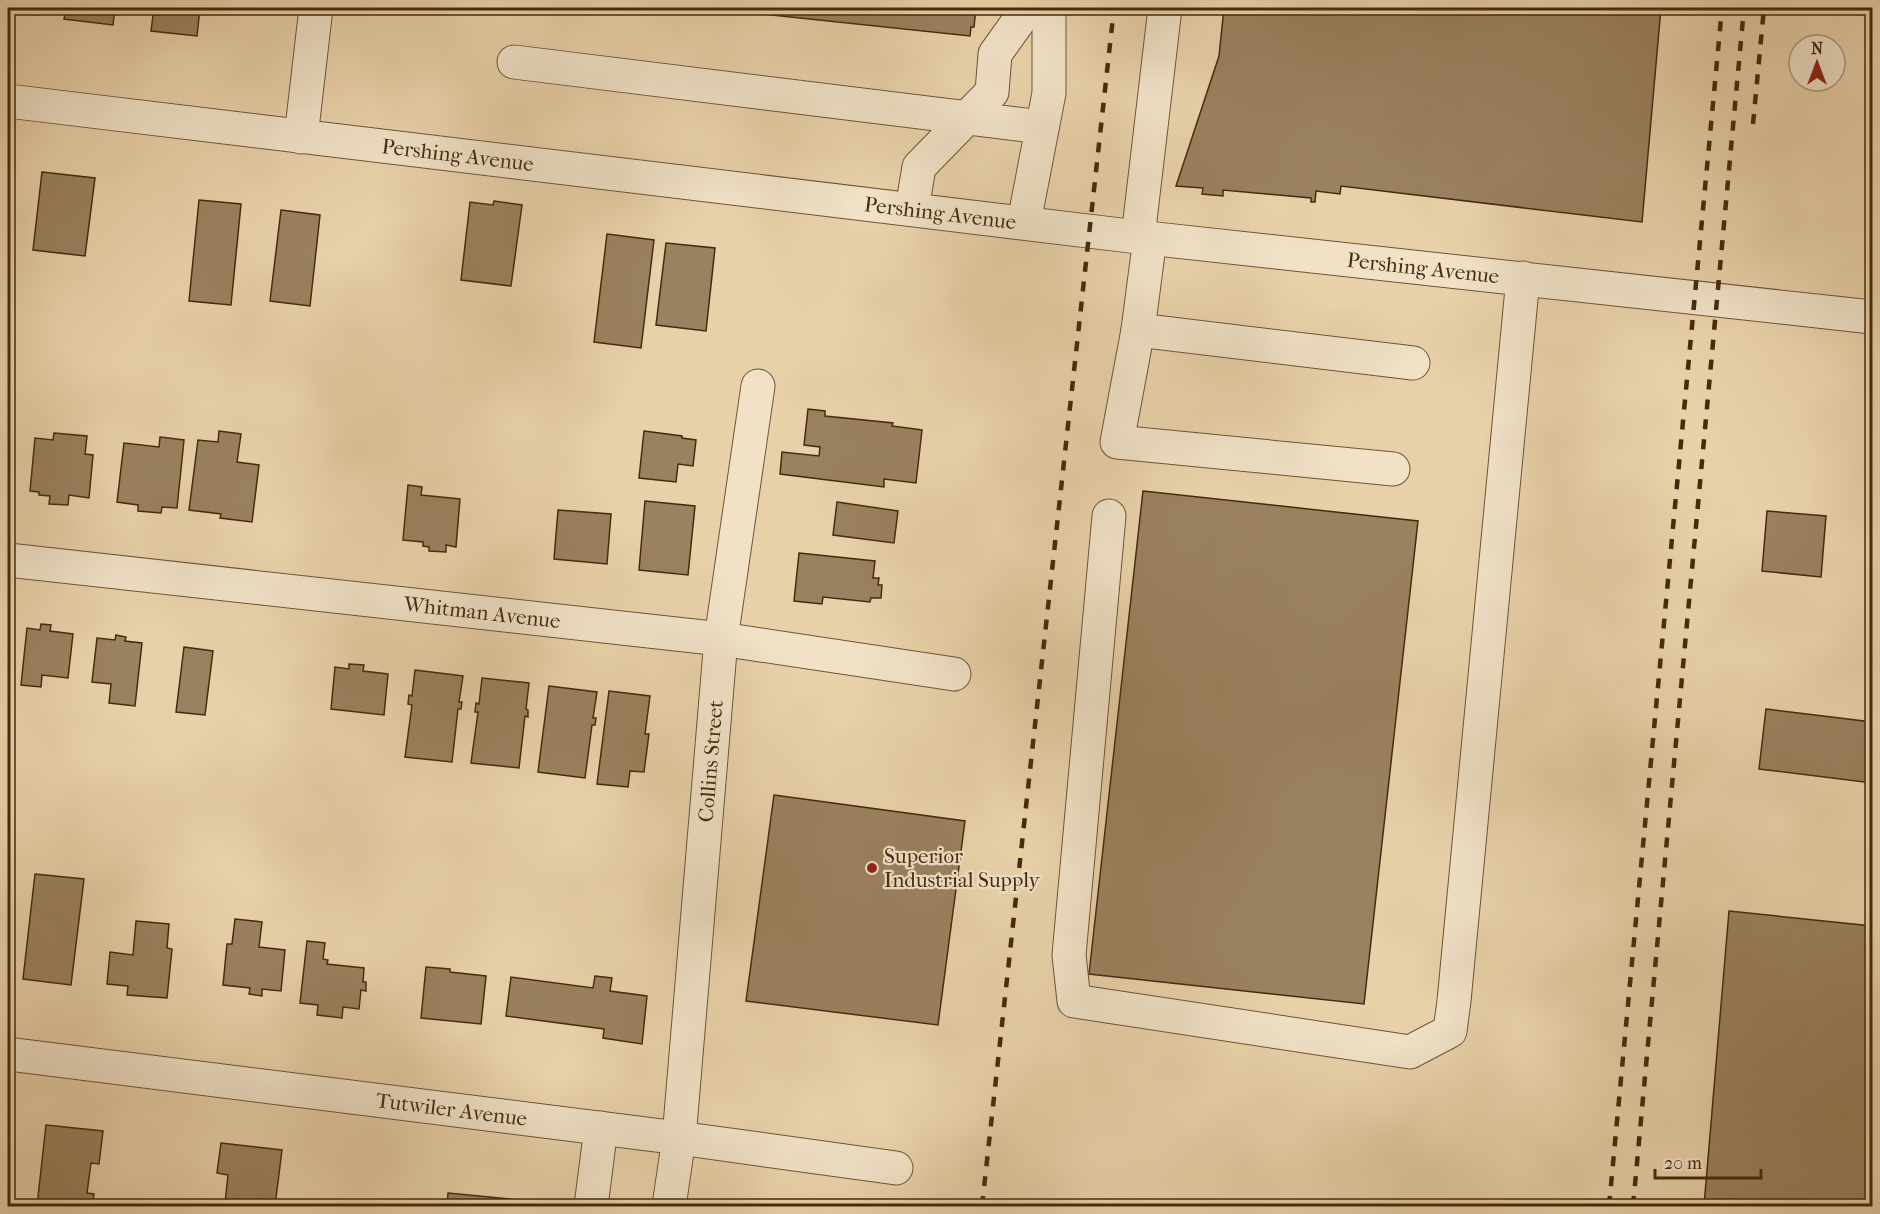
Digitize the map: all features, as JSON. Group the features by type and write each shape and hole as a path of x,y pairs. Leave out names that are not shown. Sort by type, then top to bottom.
{"street":[{"path":"301,137 316,8"},
{"path":"912,209 919,167 992,92 996,54 1028,8"},
{"path":"1023,222 1049,93 1049,8"},
{"path":"1165,8 1138,330 1117,442 1393,470"},
{"path":"514,62 1042,127"},
{"name":"Pershing Avenue","path":"8,100 1144,237 1872,317"},
{"path":"1108,516 1069,955 1074,1001 1410,1052 1450,1031 1523,278"},
{"path":"1138,330 1413,363"},
{"name":"Collins Street","path":"669,1206 679,1138 721,639 758,386"},
{"name":"Whitman Avenue","path":"8,560 721,639 954,674"},
{"name":"Tutwiler Avenue","path":"8,1054 679,1138 896,1168"},
{"path":"591,1206 601,1128"}],"building":[{"path":"8,8 38,8 37,15 8,12"},
{"path":"66,8 115,8 113,25 64,19"},
{"path":"154,8 200,8 197,36 151,31"},
{"path":"706,8 976,8 974,27 971,27 970,36"},
{"path":"1224,8 1661,8 1642,222 1341,186 1340,194 1316,191 1315,202 1311,202 1311,198 1223,190 1223,196 1202,194 1203,188 1176,186 1219,56"},
{"path":"42,172 95,178 85,256 33,250"},
{"path":"199,200 241,204 231,305 189,301"},
{"path":"494,201 522,205 511,286 461,280 470,202 493,205"},
{"path":"281,210 320,215 310,306 270,301"},
{"path":"607,234 654,240 641,348 594,342"},
{"path":"666,243 715,248 706,331 656,325"},
{"path":"808,409 825,411 825,416 893,423 892,426 922,430 916,483 884,479 884,487 780,474 782,452 819,456 820,447 804,445"},
{"path":"219,431 241,434 237,462 259,465 252,522 220,518 221,514 189,510 198,440 218,442"},
{"path":"644,431 696,440 693,466 678,464 676,482 639,478"},
{"path":"54,433 87,436 85,454 93,455 89,498 69,495 68,505 49,504 50,496 30,491 35,438 53,440"},
{"path":"160,437 184,440 177,508 162,507 161,513 138,511 138,505 117,502 124,443 159,447"},
{"path":"408,485 422,487 421,495 460,499 456,547 446,545 446,552 429,551 429,547 423,546 423,542 403,540"},
{"path":"1143,491 1418,521 1364,1004 1089,974"},
{"path":"645,501 695,506 688,575 639,570"},
{"path":"837,502 898,511 894,543 833,535"},
{"path":"558,510 611,514 607,564 554,559"},
{"path":"1767,511 1826,516 1821,577 1762,571"},
{"path":"799,553 875,561 873,578 879,578 878,585 882,585 881,598 871,598 870,602 823,597 822,604 794,601"},
{"path":"41,624 51,625 50,631 73,634 68,678 42,675 41,687 21,685 27,628 40,630"},
{"path":"116,635 126,637 125,641 142,643 135,706 109,703 111,684 92,682 97,638 115,640"},
{"path":"184,647 213,651 205,715 176,712"},
{"path":"349,664 364,665 363,671 388,674 384,715 331,709 335,667 349,669"},
{"path":"415,670 463,676 459,702 462,702 461,709 458,709 452,762 405,757 412,705 408,704 409,695 412,696"},
{"path":"482,678 529,683 526,709 528,717 525,716 519,768 471,763 478,712 475,712 476,703 479,704"},
{"path":"549,686 597,692 593,718 596,718 595,725 592,725 585,778 538,772"},
{"path":"609,691 650,696 645,734 649,734 644,772 630,771 628,787 597,784"},
{"path":"1766,709 1872,722 1872,783 1759,769"},
{"path":"774,795 965,821 938,1025 746,1001"},
{"path":"35,874 84,879 71,985 23,979"},
{"path":"1729,911 1872,926 1872,1206 1704,1206"},
{"path":"235,919 262,922 259,947 285,950 281,991 262,989 262,996 249,994 250,988 223,985 227,944 232,944"},
{"path":"136,921 169,924 167,948 172,949 167,998 127,995 128,986 107,984 110,952 133,955"},
{"path":"307,941 325,943 323,959 328,960 327,964 364,968 363,982 366,982 366,991 361,990 359,1009 343,1007 342,1018 317,1015 318,1005 300,1003"},
{"path":"426,967 486,976 481,1024 421,1018"},
{"path":"595,976 612,978 610,991 647,996 642,1044 603,1038 604,1029 506,1016 511,977 593,988"},
{"path":"8,1115 11,1121 8,1165"},
{"path":"46,1125 103,1131 99,1164 91,1163 87,1193 94,1194 92,1206 37,1206"},
{"path":"221,1143 282,1150 275,1206 214,1206 214,1202 225,1203 228,1175 217,1173"},
{"path":"448,1193 519,1200 519,1206 447,1206"}],"railway":[{"path":"982,1206 1114,8"},
{"path":"1609,1206 1722,8"},
{"path":"1633,1206 1744,8"},
{"path":"1753,124 1764,8"}],"place":[{"name":"Superior Industrial Supply","path":"872,868"}]}
